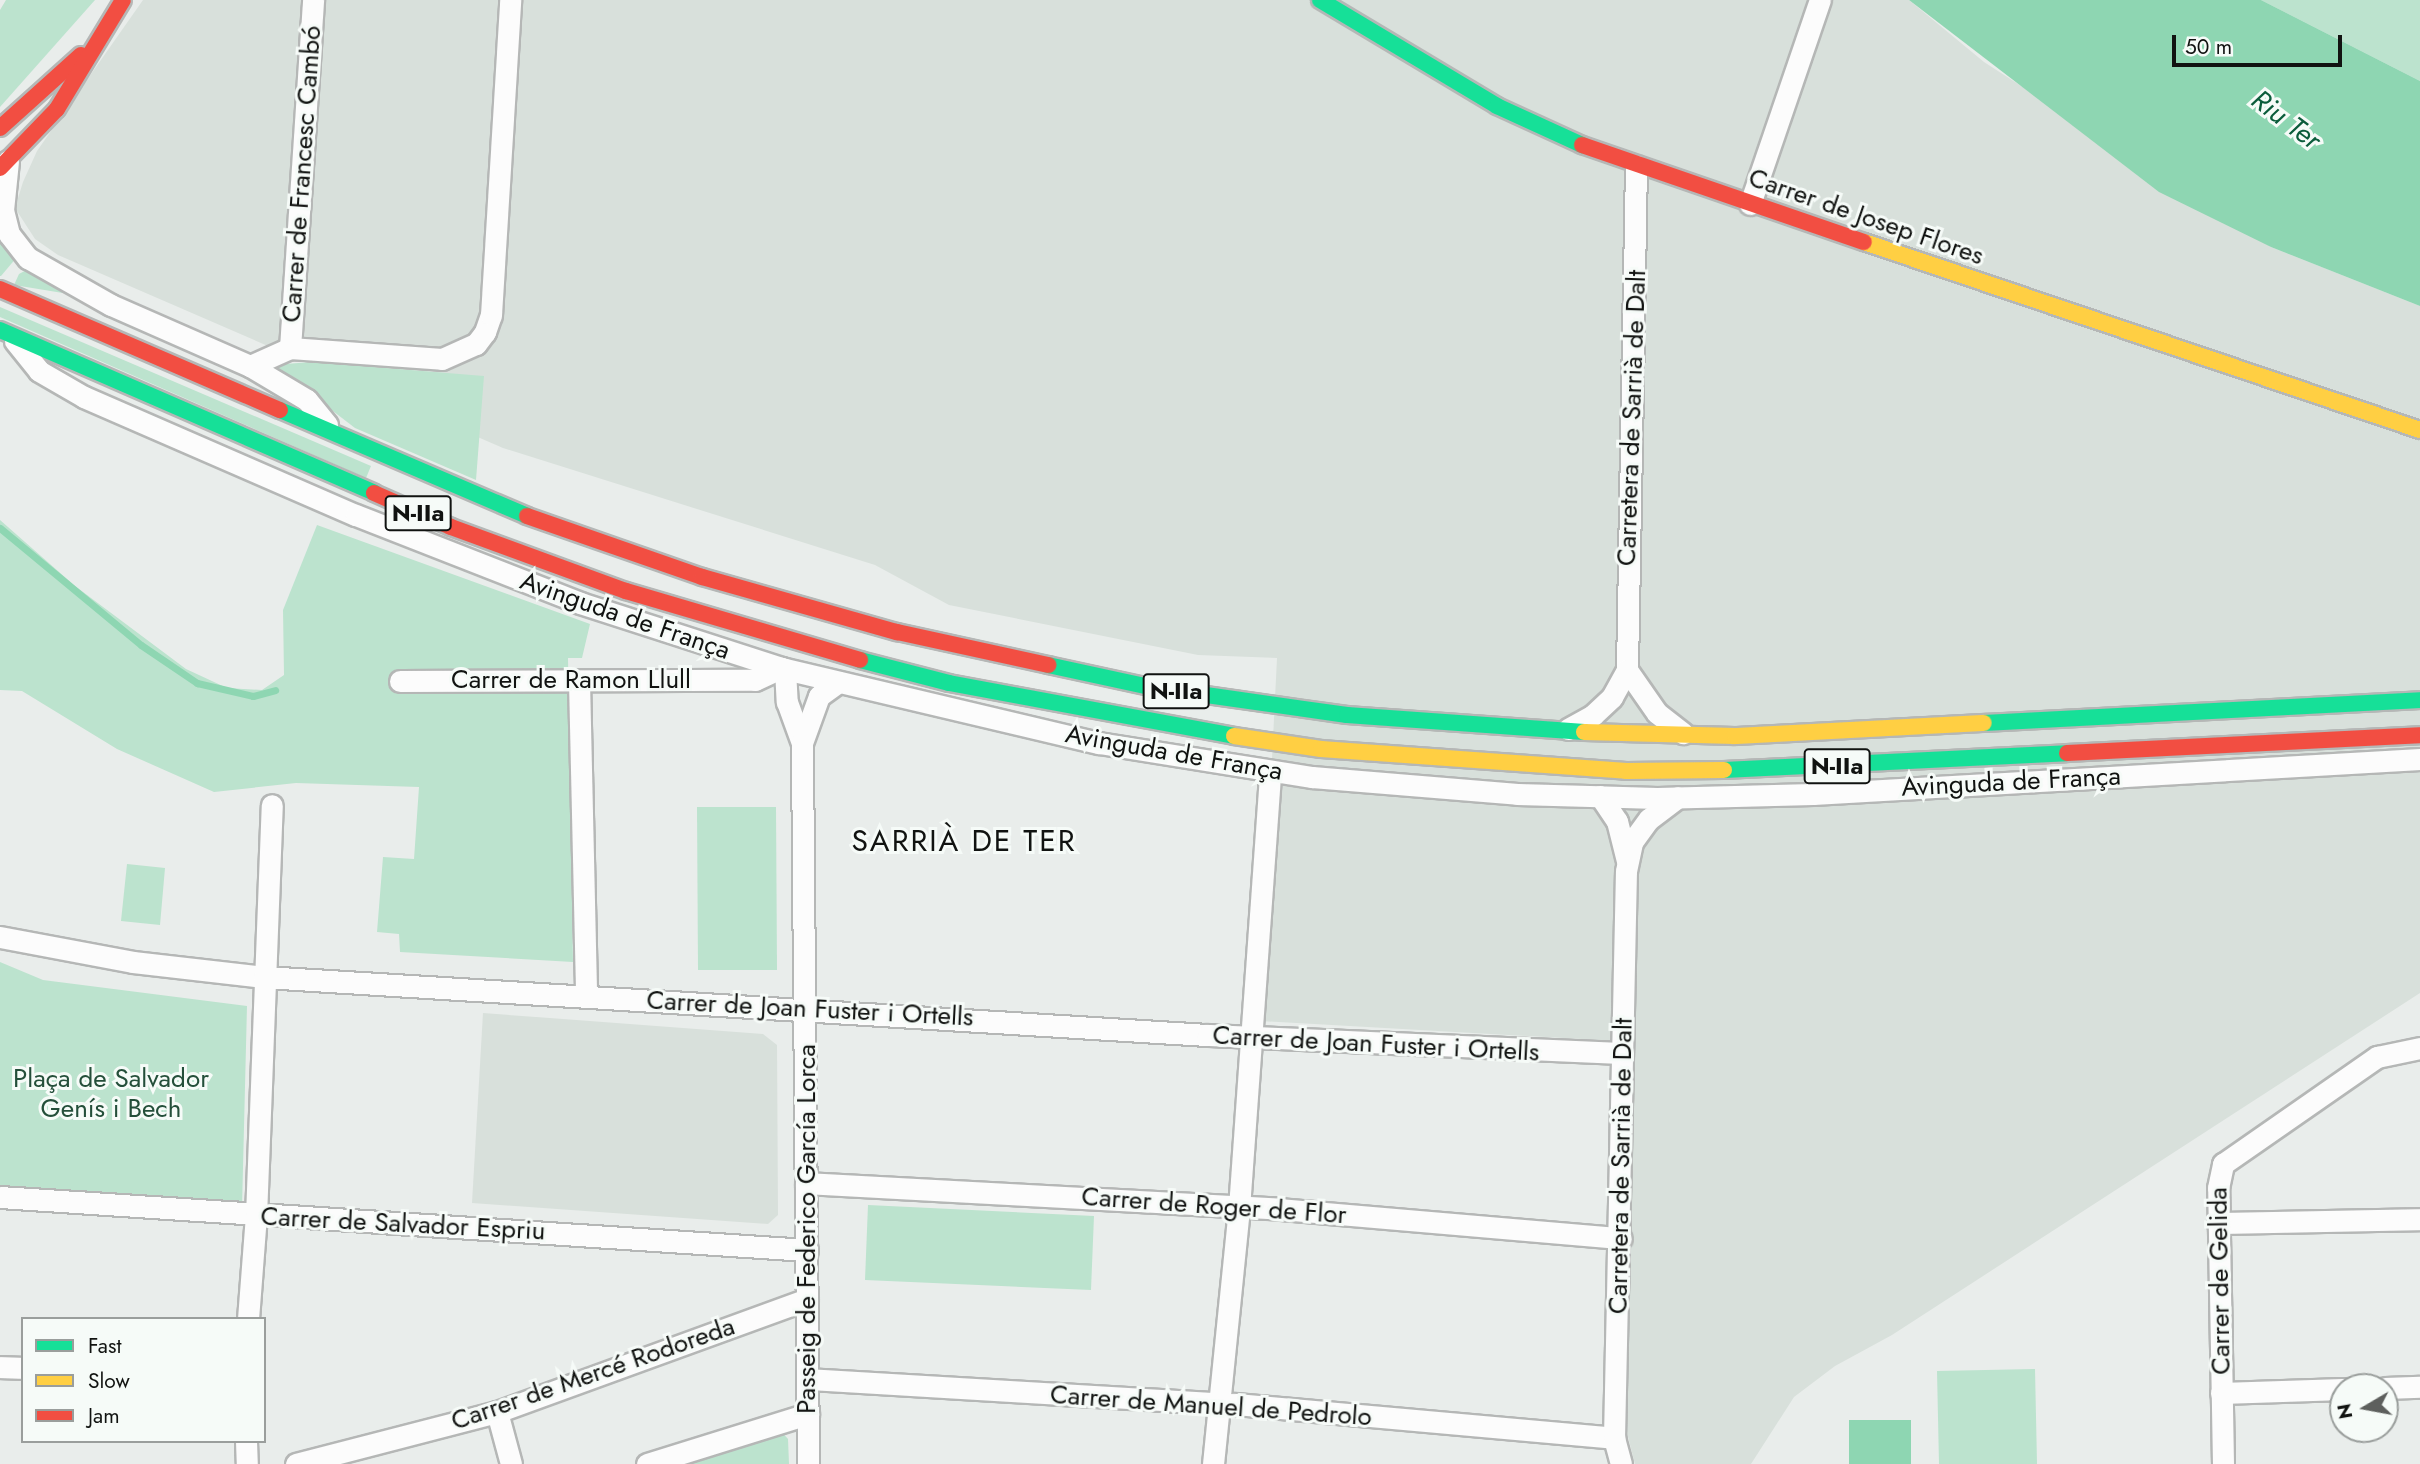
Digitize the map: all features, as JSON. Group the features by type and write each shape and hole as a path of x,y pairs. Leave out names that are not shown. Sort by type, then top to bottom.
{"main road":[{"path":"4,165 57,109 85,69 97,41 123,0"},
{"name":"Carrer de Josep Flores","path":"1320,0 1497,106 1636,166 2420,430"},
{"path":"0,128 97,41"},
{"name":"N-IIa","path":"0,289 337,438 538,522 702,577 986,653 1150,687 1272,704 1562,732 1686,736 1991,725 2420,701"},
{"name":"Avinguda de França","path":"5,332 427,517 626,592 803,645 949,683 1189,729 1321,749 1626,771 1747,770 2420,735"}],"street":[{"name":"Carrer de Francesc Cambó","path":"290,348 313,0"},
{"path":"250,366 290,348 397,359 442,359 461,353 485,332 493,280 510,0"},
{"path":"1750,204 1820,0"},
{"path":"4,165 2,190 9,234 28,258 111,304 250,366 307,400 337,438"},
{"name":"Carretera de Sarrià de Dalt","path":"1627,670 1636,166"},
{"path":"32,304 111,304"},
{"name":"Avinguda de França","path":"5,332 39,371 85,397 356,515 580,603 783,668 1099,743 1270,771 1517,794 1678,797 2420,759"},
{"name":"Carrer de Ramon Llull","path":"400,681 755,680 783,668"},
{"name":"Passeig de Federico García Lorca","path":"783,668 787,702 802,743 808,1464"},
{"path":"1562,732 1593,715 1612,696 1627,670 1657,713 1686,736"},
{"path":"579,681 586,996"},
{"name":"Passeig de Federico García Lorca","path":"802,743 818,696 838,682"},
{"path":"1213,1464 1239,1208 1270,771"},
{"name":"Carretera de Sarrià de Dalt","path":"1600,796 1617,821 1627,869"},
{"name":"Carretera de Sarrià de Dalt","path":"1618,1462 1614,1438 1621,1238 1627,869 1632,842 1648,819 1678,797"},
{"path":"248,1317 256,1216 272,805"},
{"name":"Carrer de Joan Fuster i Ortells","path":"0,937 133,962 264,977 805,1007 1251,1037 1622,1053"},
{"name":"Carrer de Gelida","path":"2223,1464 2219,1175 2231,1157 2377,1057 2420,1048"},
{"name":"Carrer de Roger de Flor","path":"806,1183 1239,1208 1621,1238"},
{"name":"Carrer de Salvador Espriu","path":"0,1197 256,1216 807,1250"},
{"path":"2218,1223 2420,1219"},
{"name":"Carrer de Mercé Rodoreda","path":"296,1464 497,1412 807,1299"},
{"path":"0,1367 21,1368"},
{"name":"Carrer de Manuel de Pedrolo","path":"808,1379 1220,1405 1614,1438"},
{"path":"2399,1388 2420,1387"},
{"path":"2221,1393 2329,1389"},
{"path":"497,1412 511,1464"},
{"path":"647,1464 808,1414"},
{"path":"246,1443 247,1464"}],"shaded area":[{"path":"143,0 1909,0 1984,62 2271,247 2420,306 2420,993 1892,1335 1835,1366 1794,1397 1751,1464 1635,1464 1627,1433 1634,1042 1259,1021 1277,658 1198,655 949,605 875,565 503,448 58,255 35,239 15,208 23,182 37,151"},
{"path":"483,1013 763,1034 777,1045 778,1215 768,1224 472,1203"}],"green space":[{"path":"6,0 95,0 0,107 0,10"},
{"path":"2261,0 2420,0 2420,81"},
{"path":"0,234 17,257 1,276 0,276"},
{"path":"30,268 81,296 14,285 19,274"},
{"path":"0,307 371,466 366,478 0,317"},
{"path":"311,362 484,376 476,480 355,428 273,365"},
{"path":"0,520 75,586 186,669 227,688 262,690 284,675 283,610 317,525 590,624 582,658 568,658 573,962 400,952 399,934 377,932 383,857 414,859 419,787 296,783 214,792 117,749 22,691 0,690"},
{"path":"697,807 776,807 777,970 698,970"},
{"path":"127,864 165,868 160,925 121,921"},
{"name":"Plaça de Salvador Genís i Bech","path":"0,962 43,980 247,1006 242,1208 0,1188"},
{"path":"868,1205 1094,1216 1091,1290 865,1280"},
{"path":"2035,1369 2037,1464 1939,1464 1937,1371"},
{"path":"780,1430 788,1439 789,1464 675,1464"}],"water":[{"name":"Riu Ter","path":"1909,0 2261,0 2420,81 2420,306 2271,247 2159,192"},
{"path":"1849,1420 1911,1420 1911,1464 1849,1464"}],"waterway":[{"path":"0,528 141,645 197,683 253,696 275,690"}],"traffic: fast":[{"path":"1320,0 1497,106 1582,145"},
{"path":"0,330 374,493"},
{"path":"280,410 527,516"},
{"path":"860,660 949,683 1234,736"},
{"path":"1048,665 1150,687 1347,715 1584,732"},
{"path":"1984,723 2420,700"},
{"path":"1724,770 2067,753"}],"traffic: slow":[{"path":"1864,242 2420,430"},
{"path":"1584,732 1735,736 1984,723"},
{"path":"1234,736 1321,749 1626,771 1724,770"}],"traffic: jam":[{"path":"0,168 57,109 123,0"},
{"path":"0,128 81,55"},
{"path":"1582,145 1864,242"},
{"path":"0,289 280,410"},
{"path":"374,493 451,527 626,591 860,660"},
{"path":"527,516 702,577 897,632 1048,665"},
{"path":"2067,753 2420,735"}],"district":[{"name":"SARRIÀ DE TER","path":"964,841"}]}
